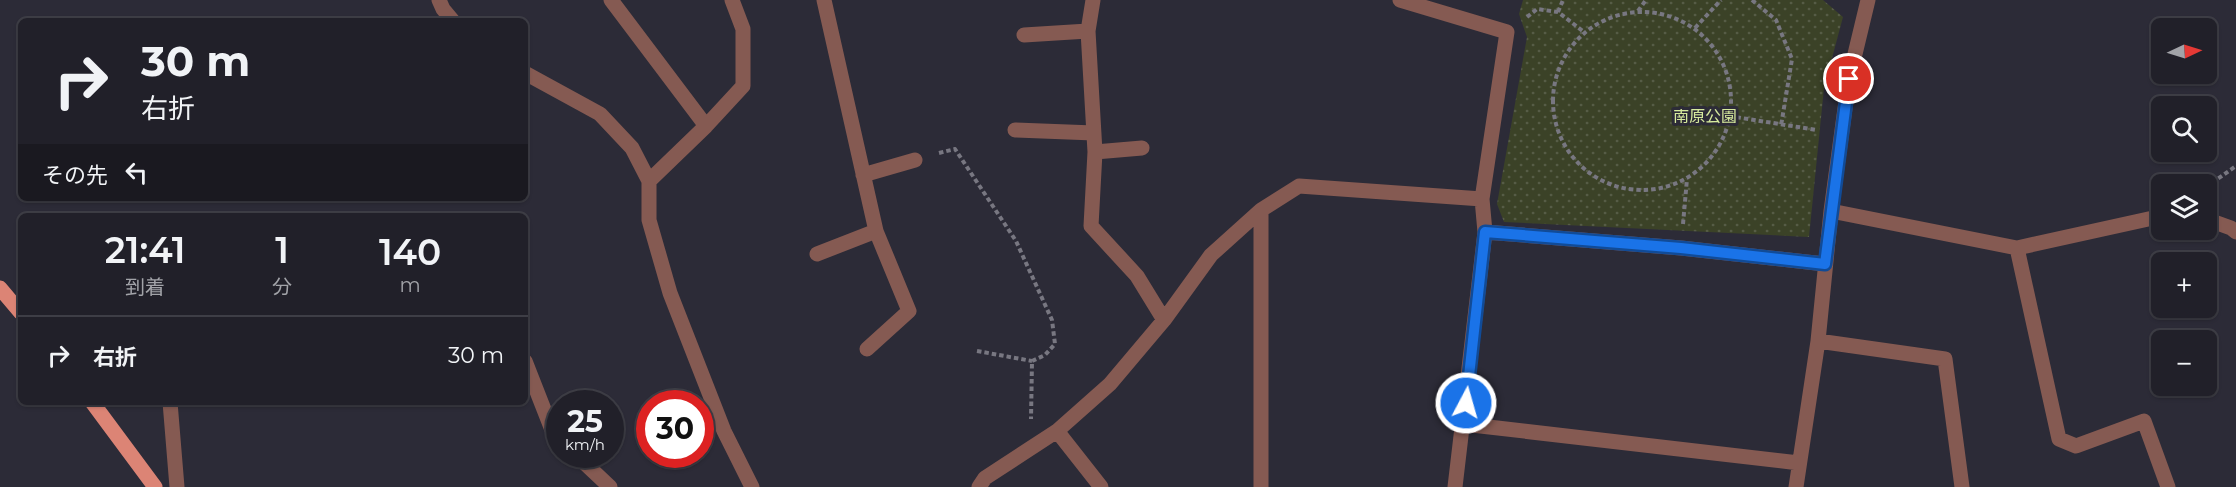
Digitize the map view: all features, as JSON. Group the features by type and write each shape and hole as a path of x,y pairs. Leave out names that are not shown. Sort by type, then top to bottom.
{"main road":[{"path":"0,288 18,309"},
{"path":"94,405 155,487"}],"street":[{"path":"439,0 450,18"},
{"path":"611,0 706,126"},
{"path":"649,181 706,126 743,86 743,29 732,0"},
{"path":"824,0 876,231 909,311 867,349"},
{"path":"1093,0 1088,31 1095,152 1091,226 1137,276 1164,320"},
{"path":"1400,0 1507,32 1482,199 1485,232 1455,487"},
{"path":"1796,487 1818,341 1831,211 1849,79 1863,2"},
{"path":"1024,35 1088,31"},
{"path":"528,75 600,114 632,148 649,181 649,220 670,293 724,430 752,487"},
{"path":"1015,130 1094,133"},
{"path":"1095,152 1143,148"},
{"path":"863,175 915,160"},
{"path":"979,487 984,478 1057,431 1110,384 1164,320 1211,255 1262,210 1299,186 1482,199"},
{"path":"1261,487 1262,210"},
{"path":"1831,211 2017,248 2151,218"},
{"path":"2217,223 2236,232"},
{"path":"817,254 876,231"},
{"path":"1485,232 1681,248 1825,264"},
{"path":"2017,248 2059,439 2076,446 2144,421 2168,487"},
{"path":"1818,341 1945,359 1962,487"},
{"path":"528,369 546,415"},
{"path":"170,405 177,487"},
{"path":"1463,424 1799,463"},
{"path":"1057,431 1101,487"},
{"path":"590,468 610,487"}],"path":[{"path":"1558,12 1563,0"},
{"path":"1638,11 1646,0"},
{"path":"1695,28 1721,0"},
{"path":"1752,0 1776,20 1792,59 1781,126"},
{"path":"1507,32 1537,9 1558,12 1584,32"},
{"path":"1638,11 1668,15 1695,28 1716,50 1728,77 1731,107 1725,136 1710,161 1687,180 1659,190 1629,191 1602,182 1578,165 1560,141 1552,112 1553,83 1564,54 1584,32 1609,17 1638,11"},
{"path":"1729,116 1781,126 1842,133"},
{"path":"955,149 1016,241 1052,320 1055,344 1045,355 1032,361 977,351"},
{"path":"2217,179 2236,166"},
{"path":"1681,248 1687,180"},
{"path":"1030,449 1032,361"}],"green space":[{"name":"南原公園","path":"1523,0 1823,0 1843,17 1824,88 1809,237 1504,222 1497,204 1527,37 1519,14"}],"route":[{"path":"1466,403 1485,232 1681,248 1825,264 1849,79"}]}
